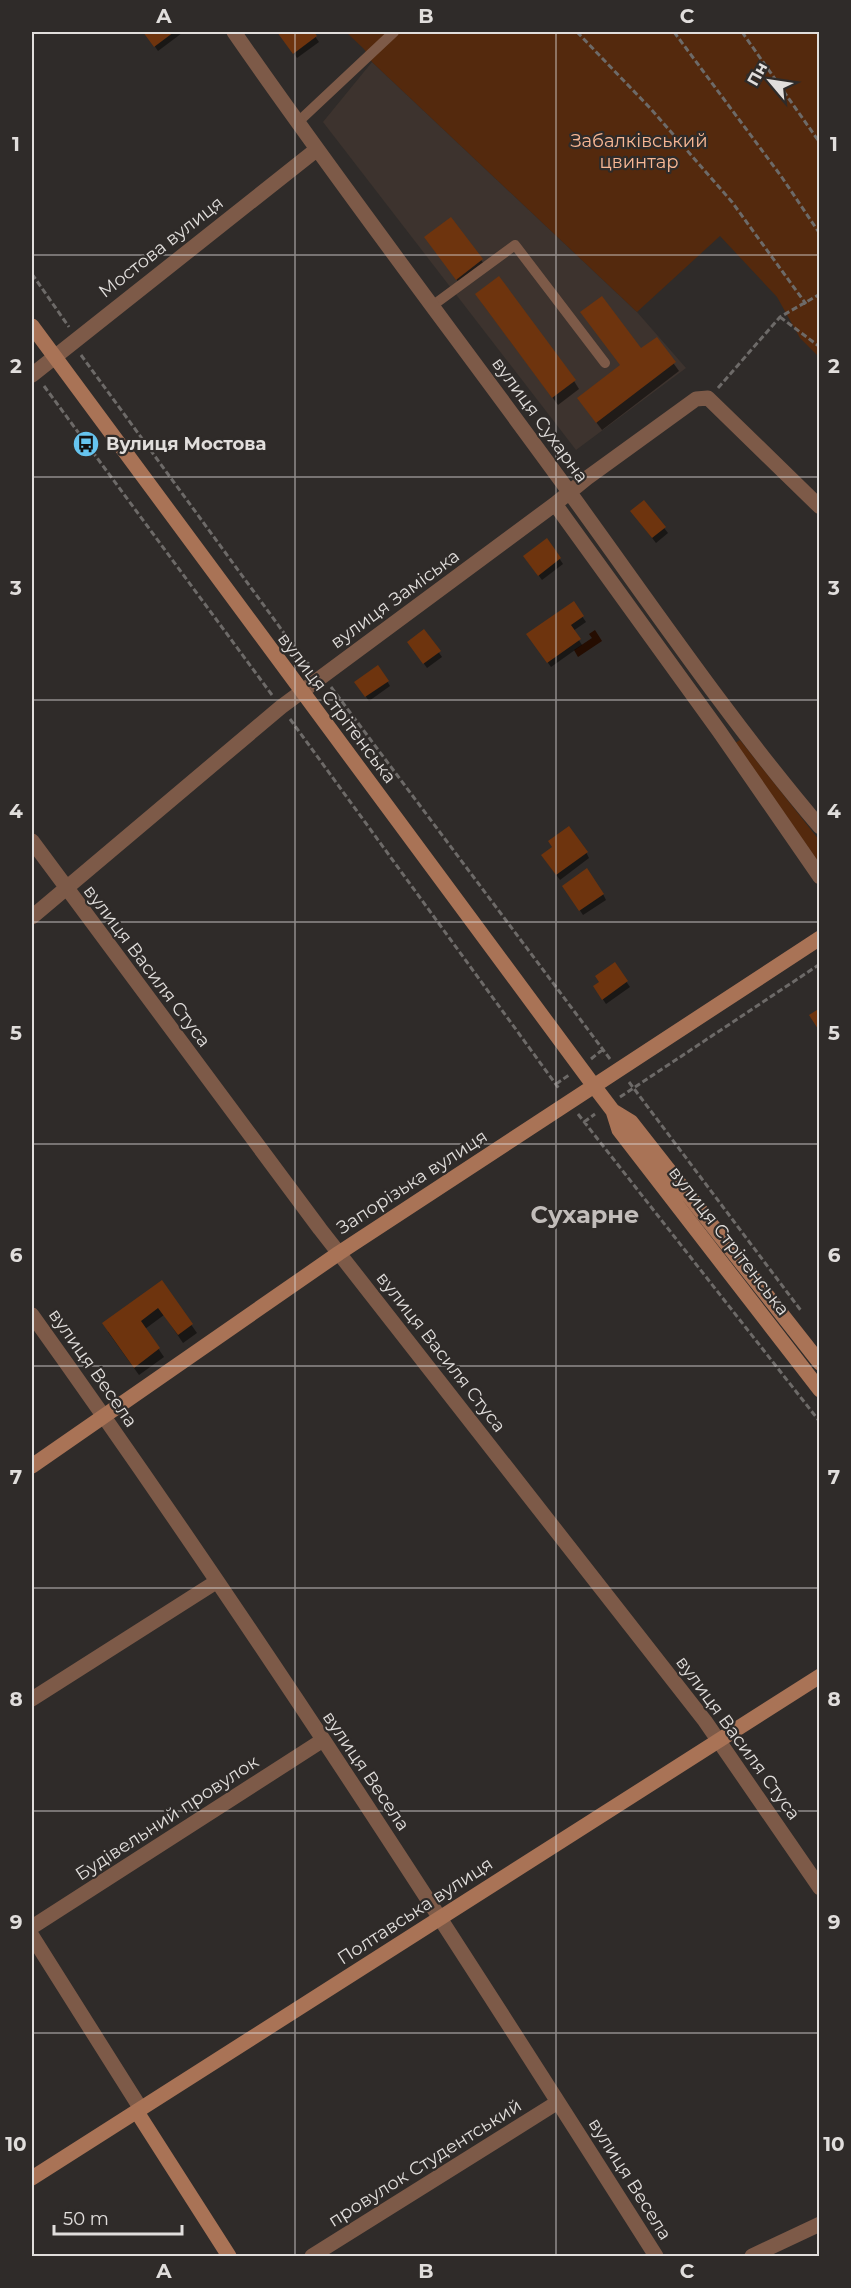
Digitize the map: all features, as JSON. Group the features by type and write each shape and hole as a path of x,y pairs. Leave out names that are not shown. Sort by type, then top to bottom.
{"main road":[{"name":"вулиця Стрітенська","path":"32,326 300,693 611,1108 620,1130 819,1390"},
{"name":"Запорізька вулиця","path":"32,1466 339,1253 819,938"},
{"name":"вулиця Стрітенська","path":"611,1108 631,1122 819,1363"},
{"name":"Полтавська вулиця","path":"32,2178 819,1676"},
{"path":"139,2110 229,2256"}],"street":[{"name":"вулиця Сухарна","path":"234,32 316,150 569,492 734,721 819,827"},
{"name":"Мостова вулиця","path":"33,374 316,150"},
{"name":"вулиця Заміська","path":"32,917 281,707 689,403 702,397 708,398"},
{"path":"708,398 819,507"},
{"name":"вулиця Сухарна","path":"555,504 719,731 819,877"},
{"name":"вулиця Василя Стуса","path":"32,841 339,1253 719,1740 819,1888"},
{"name":"вулиця Весела","path":"32,1315 105,1417 323,1740 656,2256"},
{"path":"32,1699 216,1582"},
{"name":"Будівельний провулок","path":"32,1927 323,1740"},
{"path":"32,1936 139,2110"},
{"name":"провулок Студентський","path":"312,2256 558,2102"},
{"path":"752,2256 819,2224"}],"lane":[{"path":"297,123 394,32"},
{"path":"432,306 515,245 605,363"},
{"path":"719,731 734,721"}],"path":[{"path":"577,32 651,110 732,202 806,304"},
{"path":"674,32 781,176 819,234"},
{"path":"742,32 819,143"},
{"path":"32,274 77,338 80,353 303,660 323,676 602,1050 634,1088 805,1316"},
{"path":"708,398 780,317 806,304 819,294"},
{"path":"780,317 819,347"},
{"path":"33,374 281,707 569,1103 819,1422"},
{"path":"634,1088 819,964"}],"shaded area":[{"path":"372,62 637,312 686,368 576,450 323,122"},
{"path":"595,630 602,641 578,657 574,650 592,638 589,634"}],"green space":[{"name":"Забалківський цвинтар","path":"346,32 819,32 819,357 800,338 777,297 720,236 637,312 372,62 364,49"},
{"path":"740,740 819,840 819,863 735,743"}],"building":[{"path":"143,32 174,32 154,47"},
{"path":"277,32 314,32 317,36 293,54"},
{"path":"451,217 483,259 456,280 424,237"},
{"path":"499,276 576,380 552,398 475,294"},
{"path":"602,296 641,348 657,337 676,362 596,423 577,398 620,365 580,312"},
{"path":"644,500 666,527 652,538 630,511"},
{"path":"547,538 561,558 538,576 523,556"},
{"path":"574,601 584,616 571,625 581,639 547,663 526,634"},
{"path":"424,629 441,651 423,664 407,642"},
{"path":"378,665 389,681 365,697 354,682"},
{"path":"569,826 588,852 556,875 541,855 552,847 548,841"},
{"path":"587,868 604,894 579,911 562,886"},
{"path":"615,962 628,981 602,1000 593,986 599,982 595,976"},
{"path":"820,1008 820,1032 809,1015"},
{"path":"162,1280 193,1324 178,1335 158,1308 141,1321 160,1348 134,1368 102,1323"}],"place":[{"name":"Вулиця Мостова","path":"86,444"}],"district":[{"name":"Сухарне","path":"585,1214"}]}
